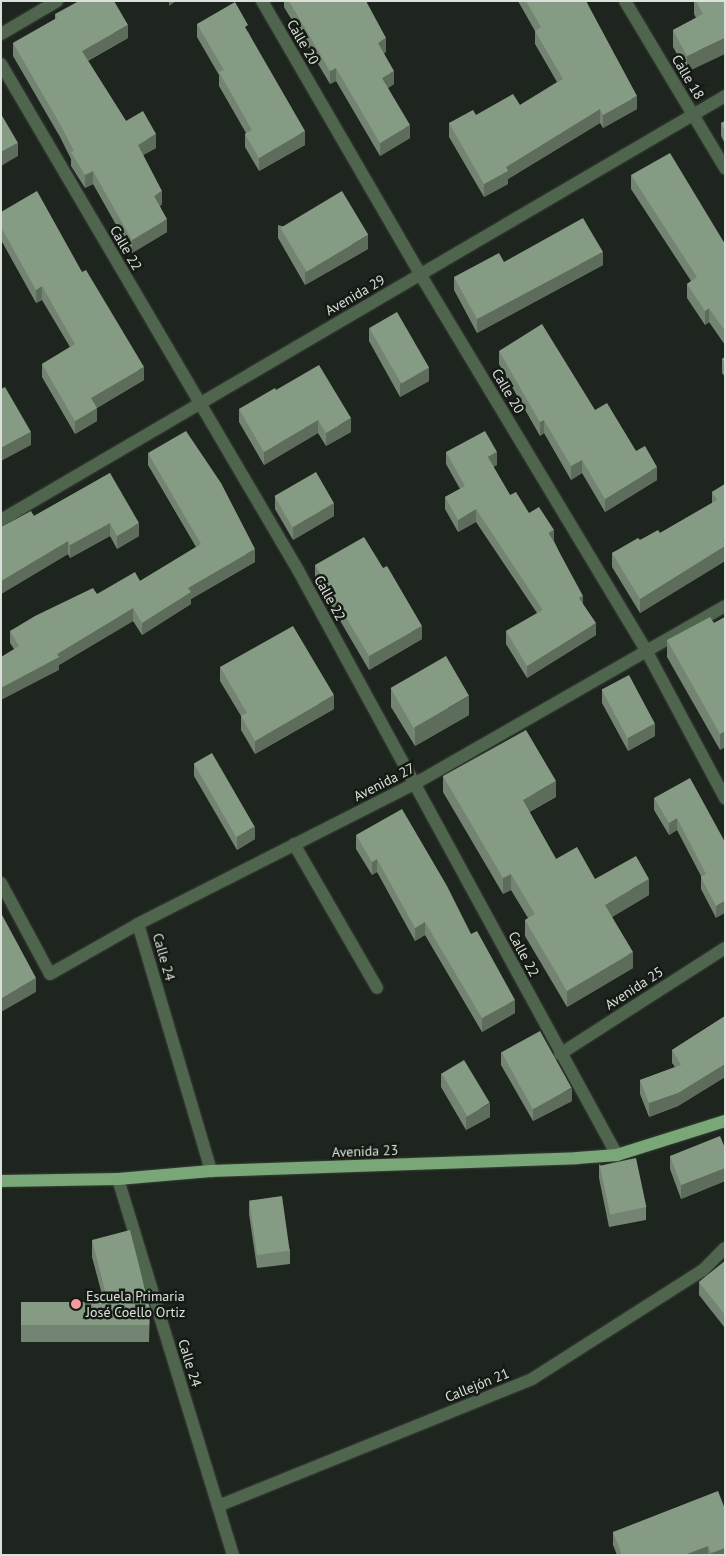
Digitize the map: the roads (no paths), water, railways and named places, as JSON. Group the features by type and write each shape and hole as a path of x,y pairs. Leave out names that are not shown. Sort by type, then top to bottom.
{"main road":[{"name":"Avenida 23","path":"1,1181 118,1179 212,1171 617,1154 725,1121"}],"street":[{"path":"1,34 57,1"},
{"name":"Calle 20","path":"262,1 420,274 647,652 725,798"},
{"name":"Calle 18","path":"625,1 725,168"},
{"name":"Calle 22","path":"1,64 298,570 416,783 560,1054 617,1154"},
{"name":"Avenida 29","path":"1,520 725,96"},
{"name":"Avenida 27","path":"1,883 50,974 138,924 416,783 725,606"},
{"path":"294,844 377,988"},
{"name":"Calle 24","path":"138,924 212,1171"},
{"name":"Avenida 25","path":"560,1054 725,948"},
{"name":"Calle 24","path":"118,1179 232,1555"},
{"name":"Callejón 21","path":"218,1506 532,1379 703,1270 725,1248"}],"place":[{"name":"Escuela Primaria José Coello Ortiz","path":"76,1304"}]}
